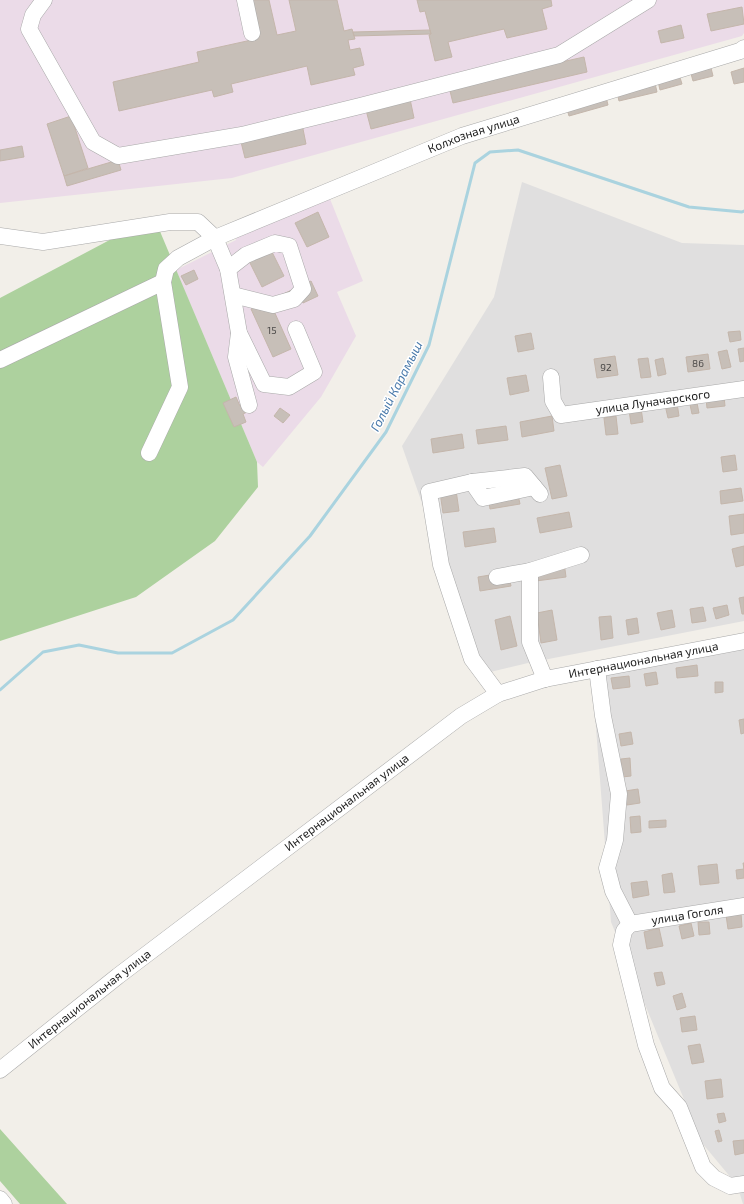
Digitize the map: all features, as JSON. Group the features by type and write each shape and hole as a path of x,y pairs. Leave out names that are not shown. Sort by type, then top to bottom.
{"street":[{"path":"47,0 33,15 29,28 93,142 118,156 242,134 360,106 559,55 648,0"},
{"path":"245,0 252,33"},
{"name":"Колхозная улица","path":"163,282 166,269 178,258 215,238 462,136 742,49"},
{"path":"0,236 43,242 170,222 198,222 215,238 228,269 239,333 236,357 248,405"},
{"path":"228,269 246,255 275,243 282,244 289,246 303,289 294,299 273,305 233,294"},
{"path":"0,360 163,282 180,387 149,453"},
{"path":"239,333 264,384 289,387 314,372 296,329"},
{"name":"улица Луначарского","path":"551,377 553,400 561,415 744,389"},
{"path":"498,694 472,660 441,565 429,492 472,482 525,476 537,491"},
{"path":"497,578 530,571 581,555"},
{"path":"530,571 530,642 545,679"},
{"name":"Интернациональная улица","path":"0,1070 118,976 461,716 498,694 545,679 744,641"},
{"path":"597,669 603,716 619,794 615,840 607,868 613,891 630,924 624,931 621,945 646,1045 662,1088 679,1107 703,1167 714,1178 737,1185"},
{"name":"улица Гоголя","path":"630,924 744,906"},
{"path":"0,1200 4,1204"}],"shaded area":[{"path":"0,0 744,0 744,33 742,36 232,178 0,203"},
{"path":"522,182 682,243 744,245 744,621 528,663 482,674 402,446 494,297"},
{"path":"328,194 363,281 337,292 356,336 321,397 263,467 257,462 176,270 236,240 237,231"},
{"path":"744,648 743,1204 737,1185 702,1143 611,922 592,676"}],"green space":[{"path":"138,225 159,229 257,462 258,487 215,541 136,597 0,641 0,298"},
{"path":"0,1129 67,1204 20,1204 0,1181"}],"building":[{"path":"247,0 269,0 277,35 296,31 289,0 337,0 344,31 352,29 355,39 348,40 350,50 360,48 364,65 353,68 355,75 311,85 307,66 231,84 233,92 214,97 212,90 119,111 113,82 199,62 197,52 256,39"},
{"path":"417,0 551,0 552,6 542,9 547,29 507,38 504,29 448,42 452,57 435,61 429,35 431,34 425,11 420,12"},
{"path":"742,7 744,24 711,31 707,14"},
{"path":"681,25 684,38 661,43 658,31"},
{"path":"430,30 431,34 354,36 353,32"},
{"path":"584,57 587,72 453,103 449,87"},
{"path":"710,64 713,76 693,81 690,70"},
{"path":"744,68 744,82 734,84 731,72"},
{"path":"678,71 682,84 660,90 657,77"},
{"path":"654,79 657,92 619,101 616,88"},
{"path":"605,93 608,105 569,116 566,105"},
{"path":"410,99 414,118 371,129 366,110"},
{"path":"71,116 88,168 64,176 47,124"},
{"path":"302,124 306,144 245,158 240,138"},
{"path":"22,146 24,157 0,161 0,150"},
{"path":"118,160 121,170 67,186 64,176"},
{"path":"318,212 329,237 307,247 295,223"},
{"path":"267,242 284,276 262,287 245,253"},
{"path":"194,270 198,279 186,285 181,276"},
{"path":"311,281 318,296 303,303 301,298 274,311 291,349 273,357 251,309"},
{"path":"740,331 741,340 730,342 728,332"},
{"path":"531,333 534,349 518,352 515,336"},
{"path":"744,348 744,361 740,362 738,349"},
{"path":"727,350 731,367 722,369 718,352"},
{"path":"708,354 710,369 688,372 686,357"},
{"path":"615,356 618,375 597,378 594,359"},
{"path":"648,358 651,377 641,378 638,359"},
{"path":"663,358 666,374 658,376 655,360"},
{"path":"526,375 529,391 510,395 507,378"},
{"path":"723,387 725,406 707,408 705,390"},
{"path":"236,397 240,406 244,404 247,412 243,414 246,422 234,427 223,403"},
{"path":"696,398 699,413 692,414 689,400"},
{"path":"677,403 679,416 668,418 665,405"},
{"path":"280,408 290,415 283,423 274,416"},
{"path":"641,408 643,422 631,424 629,410"},
{"path":"552,416 554,431 522,437 520,422"},
{"path":"616,416 618,434 606,435 604,418"},
{"path":"506,426 508,440 478,444 476,430"},
{"path":"462,434 464,448 433,453 431,439"},
{"path":"735,455 737,470 723,472 721,457"},
{"path":"560,465 567,496 552,499 545,468"},
{"path":"455,483 459,511 443,513 439,485"},
{"path":"741,488 743,501 721,504 720,491"},
{"path":"517,490 520,504 490,509 488,495"},
{"path":"569,512 572,527 540,533 537,518"},
{"path":"744,514 744,533 731,535 729,516"},
{"path":"494,528 496,542 465,547 463,532"},
{"path":"744,546 744,565 736,567 732,549"},
{"path":"564,562 566,577 536,581 534,566"},
{"path":"508,572 511,586 480,591 478,577"},
{"path":"744,597 744,614 742,614 739,598"},
{"path":"727,605 729,615 716,619 713,608"},
{"path":"703,607 706,621 692,623 690,609"},
{"path":"552,610 557,640 541,643 537,613"},
{"path":"672,610 675,627 661,630 657,613"},
{"path":"510,616 517,646 501,650 495,620"},
{"path":"611,616 613,638 601,640 599,617"},
{"path":"637,618 639,633 628,635 626,620"},
{"path":"697,665 698,676 677,678 676,668"},
{"path":"656,672 658,684 646,686 644,674"},
{"path":"629,676 630,687 613,689 611,678"},
{"path":"715,682 723,682 723,692 715,693"},
{"path":"744,719 744,733 741,734 739,720"},
{"path":"631,732 633,744 621,746 619,734"},
{"path":"630,758 631,776 622,777 621,759"},
{"path":"638,789 640,803 627,805 625,791"},
{"path":"640,816 641,832 631,833 630,817"},
{"path":"666,820 666,827 649,828 649,821"},
{"path":"717,864 719,883 700,885 698,866"},
{"path":"744,869 744,878 737,879 736,870"},
{"path":"672,873 675,892 664,893 662,875"},
{"path":"647,881 649,895 633,898 631,883"},
{"path":"741,913 742,927 728,929 726,915"},
{"path":"698,922 709,922 710,934 699,935"},
{"path":"691,923 694,936 682,939 679,926"},
{"path":"659,928 663,946 647,949 644,932"},
{"path":"662,972 665,984 657,986 654,973"},
{"path":"682,993 686,1007 677,1010 673,996"},
{"path":"695,1016 697,1030 682,1032 680,1018"},
{"path":"700,1044 704,1062 692,1064 688,1046"},
{"path":"721,1079 723,1097 707,1099 705,1081"},
{"path":"724,1113 726,1121 719,1123 717,1114"},
{"path":"719,1130 722,1141 718,1142 715,1131"},
{"path":"744,1140 744,1153 735,1155 733,1141"}],"waterway":[{"name":"Голый Карамыш","path":"0,690 43,652 79,645 118,653 172,653 233,620 310,536 386,432 429,345 475,163 490,152 518,150 689,207 744,211"}]}
